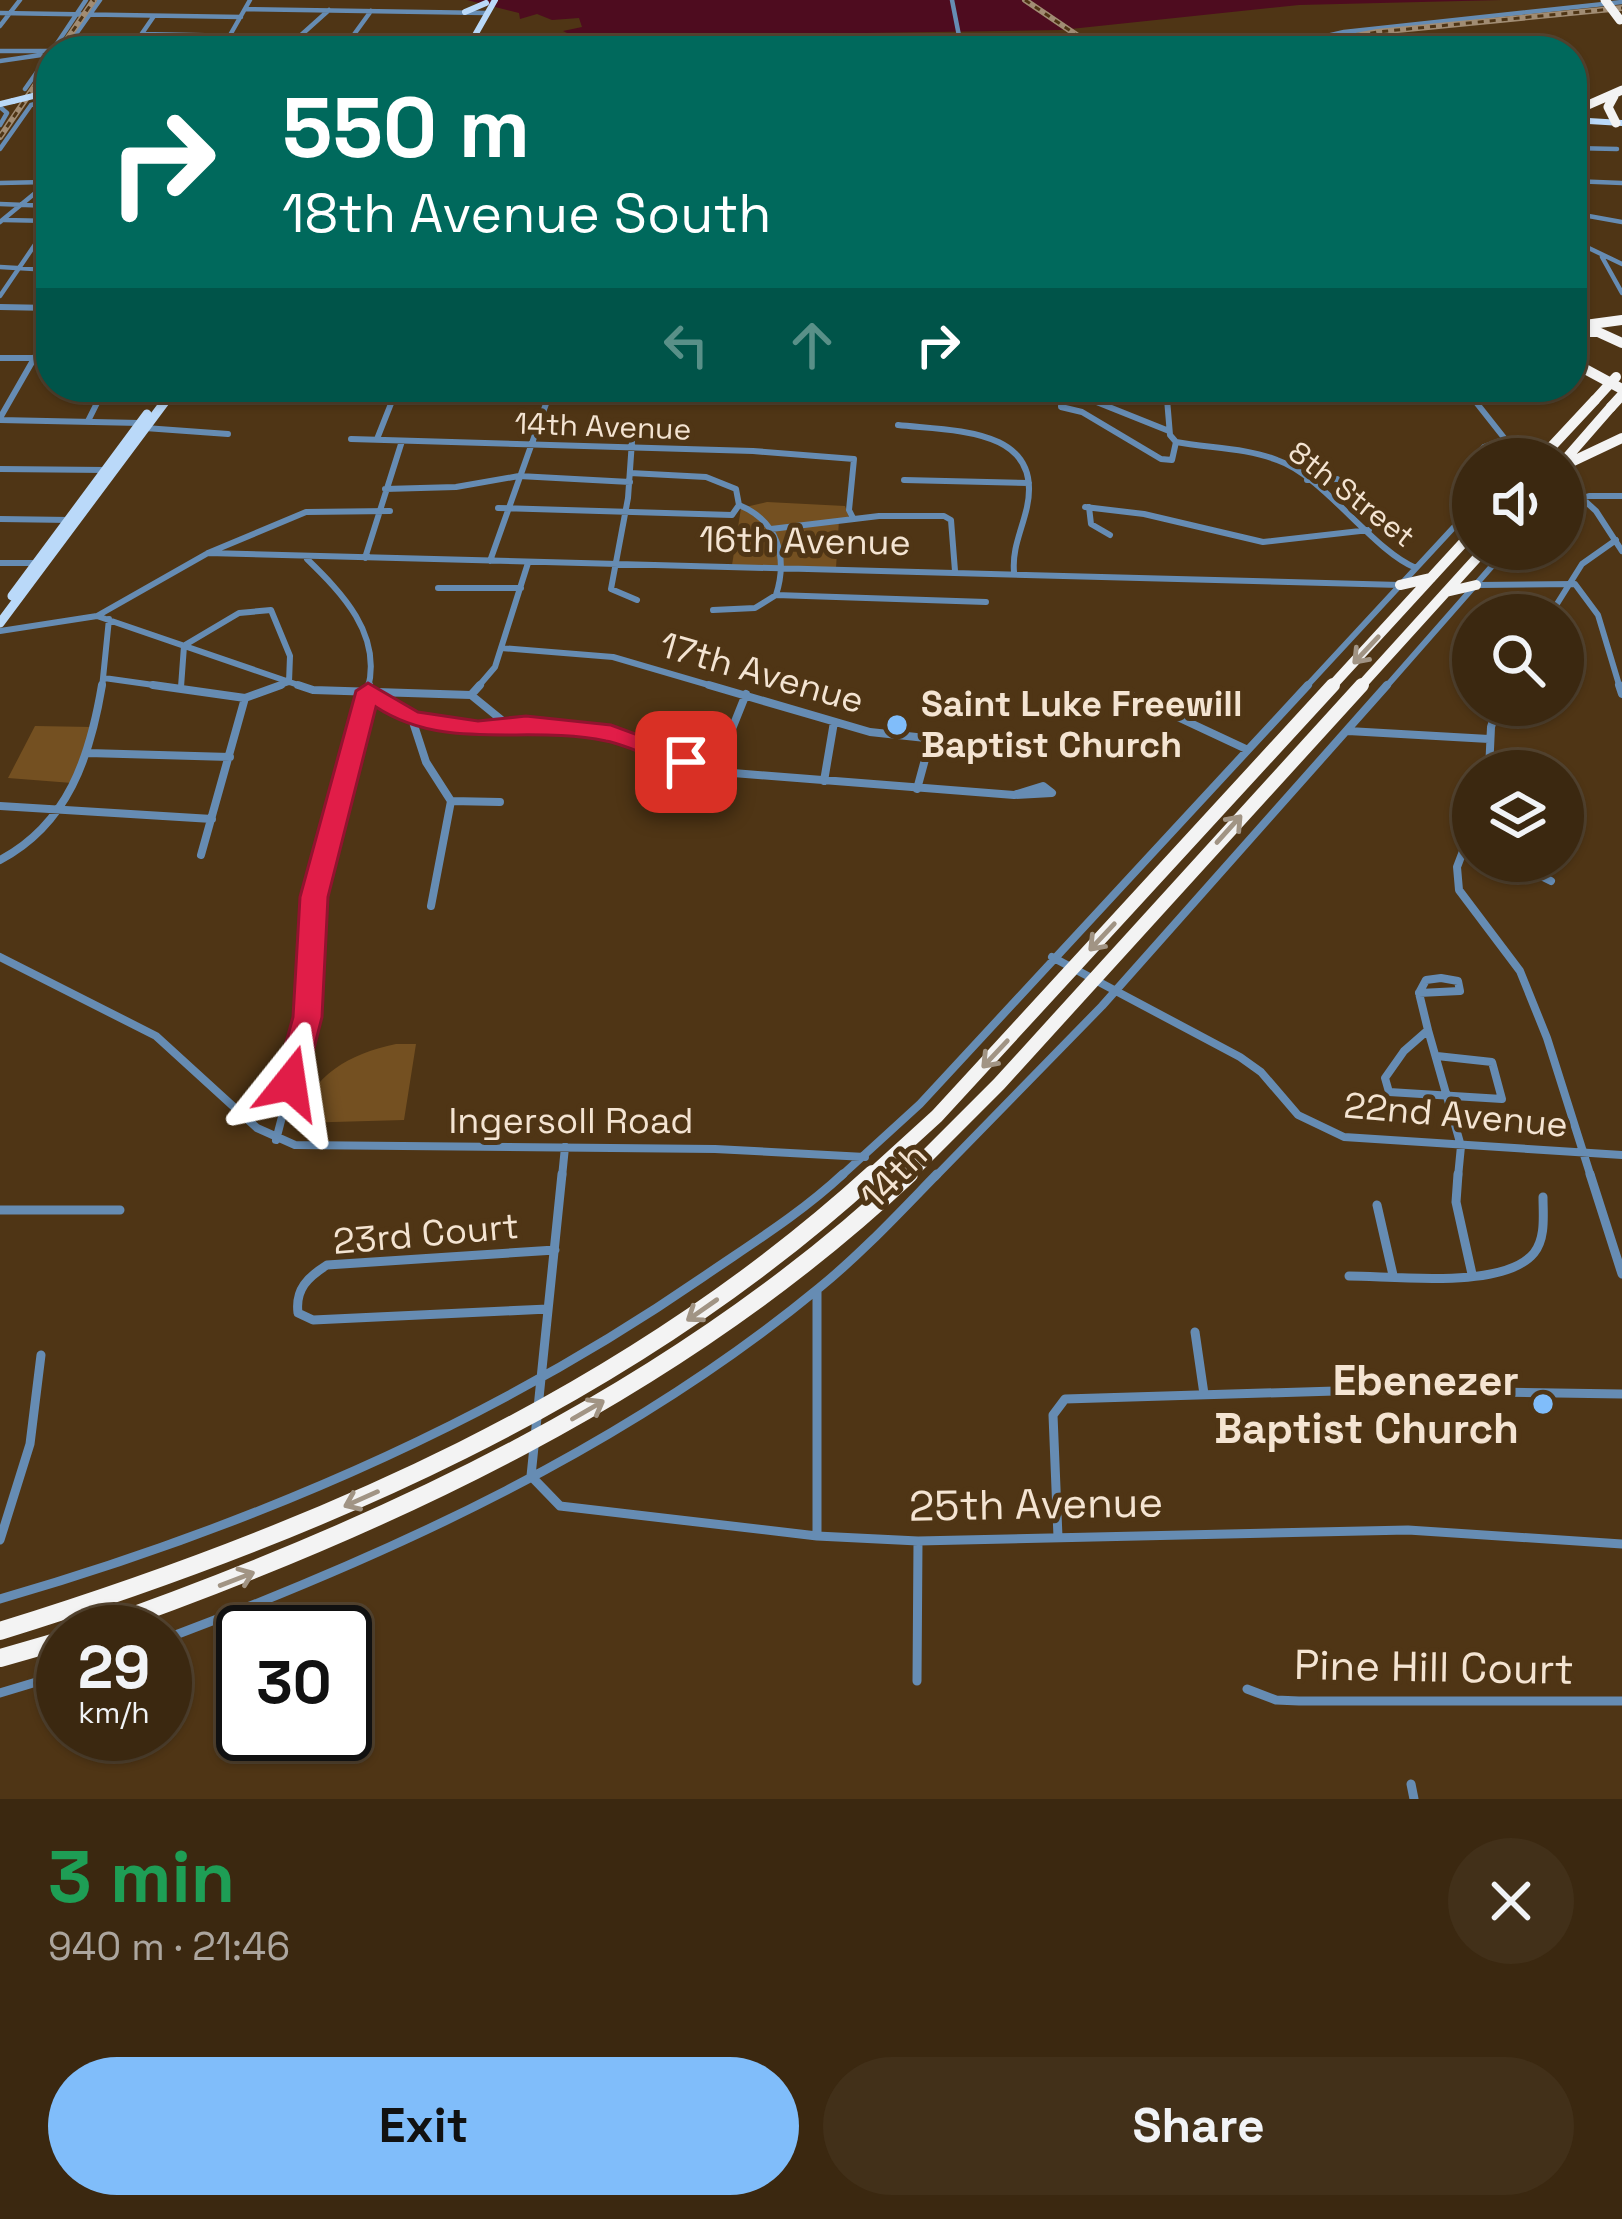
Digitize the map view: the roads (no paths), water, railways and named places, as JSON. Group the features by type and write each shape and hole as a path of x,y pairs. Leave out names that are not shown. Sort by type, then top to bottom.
{"highway":[{"path":"1608,0 1621,20"},
{"path":"1587,114 1620,110"},
{"path":"1587,326 1622,320"},
{"path":"1587,331 1622,343"},
{"path":"1584,439 1622,394 1587,374"},
{"path":"1557,438 1619,374"},
{"path":"1584,455 1622,438"},
{"path":"0,1631 125,1593 295,1528 434,1465 536,1412 690,1318 830,1213 937,1116 1452,554"},
{"path":"1415,569 1415,577 1429,579"},
{"path":"1464,572 1466,581 1476,585"},
{"path":"161,1605 290,1558 532,1441 666,1363 828,1245 933,1153 1464,572"},
{"path":"1400,585 1429,579"},
{"path":"1400,585 1414,589 1415,597"},
{"path":"1445,592 1476,585"},
{"path":"0,1658 36,1648"}],"main road":[{"path":"464,12 488,6"},
{"path":"473,36 488,6"},
{"path":"0,105 36,95"},
{"path":"1587,114 1620,110"},
{"path":"0,627 41,563 161,402"},
{"path":"0,613 41,563"}],"street":[{"path":"0,26 20,0"},
{"path":"62,36 86,0"},
{"path":"74,36 100,0"},
{"path":"230,36 250,0"},
{"path":"952,0 960,36"},
{"path":"1332,36 1622,2"},
{"path":"245,9 464,12"},
{"path":"300,36 322,21 329,10"},
{"path":"352,36 372,10"},
{"path":"0,14 241,17"},
{"path":"145,34 158,16"},
{"path":"145,34 201,36"},
{"path":"0,51 36,52"},
{"path":"0,61 36,55"},
{"path":"25,89 36,73"},
{"path":"0,148 36,103"},
{"path":"0,105 7,113 0,125"},
{"path":"1587,148 1617,149"},
{"path":"0,182 36,181"},
{"path":"1587,182 1622,183"},
{"path":"1,221 36,191"},
{"path":"0,204 36,206"},
{"path":"1587,215 1622,221"},
{"path":"1,221 36,221"},
{"path":"0,296 36,244"},
{"path":"1587,248 1622,264"},
{"path":"1602,255 1622,293"},
{"path":"0,267 36,269"},
{"path":"0,307 36,308"},
{"path":"36,354 0,419 88,421 228,434"},
{"path":"0,358 34,358"},
{"path":"88,421 98,402"},
{"path":"376,440 392,402"},
{"path":"490,562 502,508 533,444 546,402"},
{"name":"8th Street","path":"1060,402 1061,407 1082,412 1167,460 1174,457 1176,442 1269,457 1370,530 1396,560 1415,569"},
{"path":"1096,402 1169,431"},
{"path":"1167,402 1169,431 1176,442"},
{"path":"1476,402 1503,438"},
{"path":"898,425 1009,444 1028,463 1028,509 1013,542 1014,572"},
{"path":"634,427 626,511 611,590 637,600"},
{"name":"14th Avenue","path":"351,439 854,459 849,510 853,518"},
{"path":"365,558 402,441"},
{"path":"0,469 108,470"},
{"path":"385,489 456,488 519,476 630,477 723,482 736,488 739,505 732,515 502,508"},
{"path":"1306,480 1337,478"},
{"path":"904,481 1029,483"},
{"path":"1584,497 1622,496"},
{"path":"1584,500 1622,550"},
{"path":"739,505 754,510 772,529 783,553 776,595"},
{"path":"1110,535 1091,524 1087,507 1129,511 1263,542 1370,530"},
{"path":"0,627 98,616 208,553 305,512 390,511"},
{"path":"772,529 853,518 949,517 955,571"},
{"path":"0,519 72,520"},
{"path":"0,1599 112,1566 296,1497 411,1446 541,1378 692,1287 866,1158 920,1105 1452,529"},
{"path":"1562,594 1587,558 1616,540"},
{"name":"16th Avenue","path":"208,553 1400,585"},
{"path":"0,957 156,1036 276,1140 308,1017 314,897 368,691 372,652 358,612 305,556"},
{"path":"0,563 41,563"},
{"path":"471,694 490,676 528,563"},
{"name":"14th","path":"192,1629 379,1553 531,1476 689,1380 817,1290 1024,1090 1489,570"},
{"path":"1493,570 1494,578 1512,585"},
{"path":"1476,585 1569,583 1585,592 1598,615 1622,694"},
{"path":"1371,584 1385,591 1386,600"},
{"path":"438,589 521,588"},
{"path":"713,610 754,608 776,595 986,602"},
{"path":"184,646 239,613 265,608 277,616 285,636 289,682"},
{"path":"98,616 313,690 471,694 509,726"},
{"path":"0,860 28,846 59,810 88,752 104,678 109,620"},
{"path":"181,687 184,646"},
{"name":"17th Avenue","path":"501,648 613,657 834,722 930,741 1009,747"},
{"path":"104,678 245,698 289,682"},
{"path":"368,691 412,719 478,729 509,726 611,733 724,771 1014,795"},
{"path":"1124,692 1246,749"},
{"path":"724,771 733,725 746,694"},
{"path":"201,855 245,698"},
{"path":"412,719 426,762 452,800 431,906"},
{"path":"824,781 834,722"},
{"path":"1489,750 1492,726"},
{"path":"1347,731 1489,739"},
{"path":"917,789 930,741"},
{"path":"88,752 230,758"},
{"path":"452,800 500,802"},
{"path":"0,806 212,819"},
{"path":"1458,882 1459,890 1520,971 1622,1274"},
{"name":"22nd Avenue","path":"1052,957 1255,1067 1291,1109 1322,1130 1358,1139 1622,1155"},
{"path":"1419,993 1453,993 1461,986 1450,978 1433,978 1421,983 1419,993 1461,1146 1456,1202 1472,1274"},
{"path":"1428,1030 1403,1051 1383,1085 1399,1095 1502,1099 1502,1085 1492,1062 1437,1057"},
{"name":"Ingersoll Road","path":"276,1140 340,1149 716,1149 866,1158"},
{"path":"531,1476 565,1147"},
{"path":"1349,1276 1504,1273 1533,1256 1540,1244 1543,1197"},
{"path":"1377,1205 1393,1275"},
{"path":"0,1210 120,1210"},
{"name":"23rd Court","path":"548,1310 313,1320 298,1313 295,1306 298,1289 310,1274 327,1265 555,1250"},
{"path":"817,1290 817,1536"},
{"path":"1195,1332 1204,1394"},
{"path":"0,1540 30,1444 41,1355"},
{"path":"1058,1537 1055,1406 1065,1400 1204,1394 1622,1394"},
{"name":"25th Avenue","path":"531,1476 544,1495 565,1507 817,1536 918,1541 1408,1530 1622,1544"},
{"path":"917,1681 918,1541"},
{"path":"0,1693 36,1682"},
{"name":"Pine Hill Court","path":"1247,1689 1276,1700 1622,1702"},
{"path":"1411,1784 1414,1799"}],"waterway":[{"path":"835,32 835,36"}],"railway":[{"path":"69,36 94,0"},
{"path":"1025,0 1078,36"},
{"path":"1356,36 1622,8"},
{"path":"0,137 36,84"}],"place":[{"name":"Saint Luke Freewill Baptist Church","path":"897,725"},
{"name":"Ebenezer Baptist Church","path":"1543,1404"}]}
